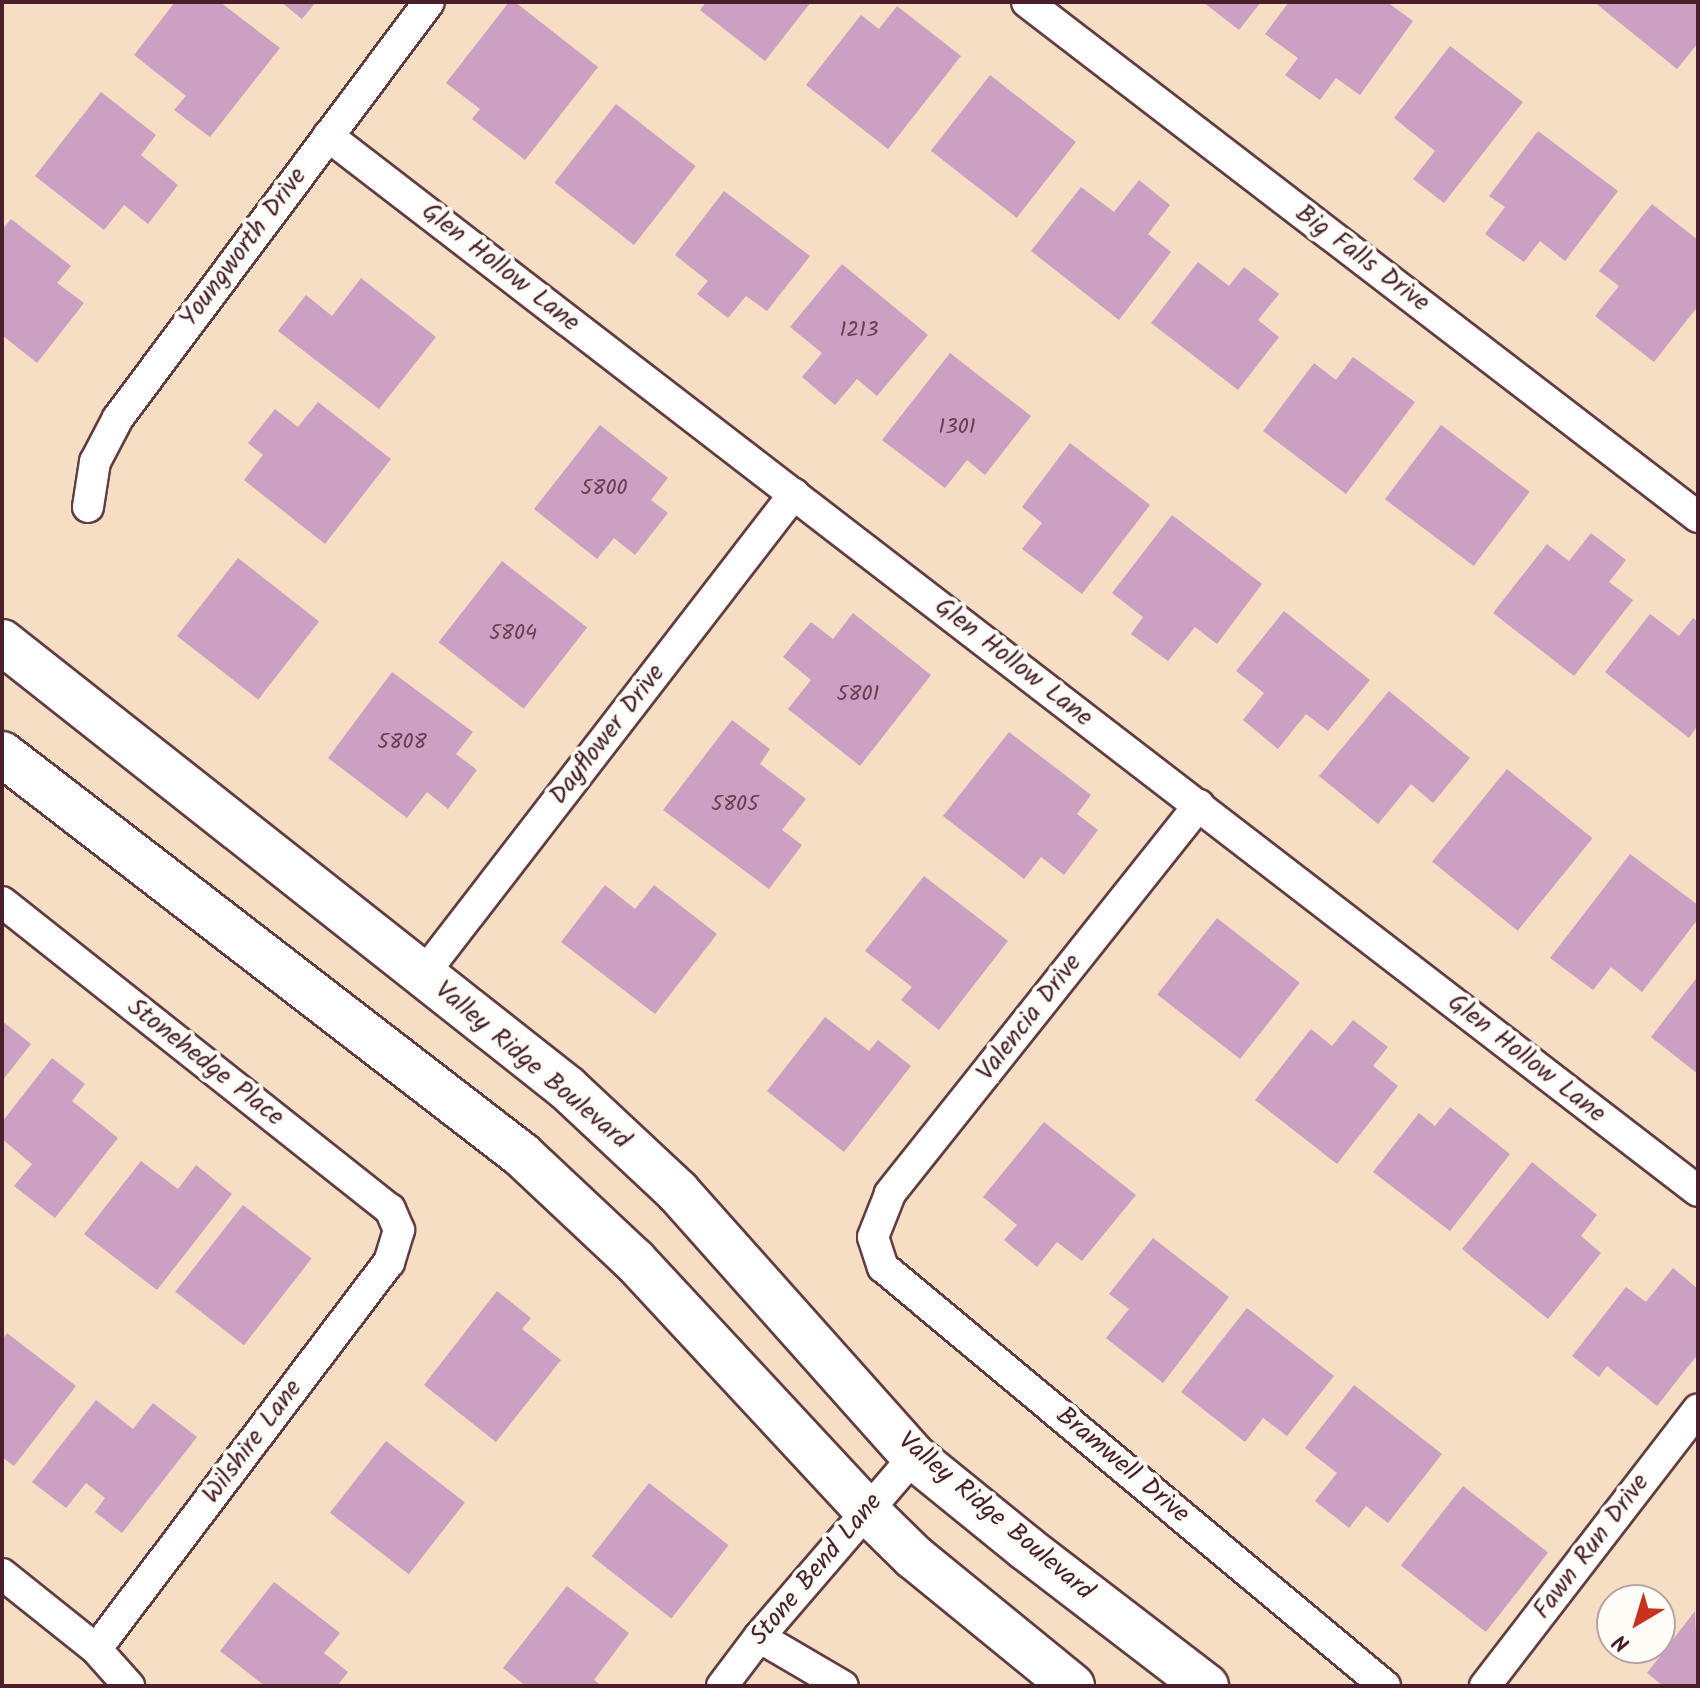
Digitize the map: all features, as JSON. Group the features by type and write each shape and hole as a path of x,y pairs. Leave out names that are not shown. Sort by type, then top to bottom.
{"main road":[{"name":"Valley Ridge Boulevard","path":"2,642 567,1088 678,1192 914,1457 1026,1548 1206,1686"},
{"path":"2,754 522,1155 634,1260 867,1511 914,1557 1072,1686"}],"street":[{"name":"Youngworth Drive","path":"88,507 95,462 118,418 429,2"},
{"name":"Big Falls Drive","path":"1027,2 1698,517"},
{"name":"Glen Hollow Lane","path":"328,136 1698,1191"},
{"name":"Dayflower Drive","path":"422,976 794,494"},
{"name":"Valencia Drive","path":"873,1237 890,1194 1199,805"},
{"name":"Stonehedge Place","path":"2,902 390,1209 399,1230"},
{"name":"Wilshire Lane","path":"96,1649 389,1262 399,1230"},
{"name":"Bramwell Drive","path":"873,1237 883,1267 1385,1686"},
{"name":"Fawn Run Drive","path":"1485,1686 1698,1409"},
{"name":"Stone Bend Lane","path":"722,1686 759,1637 914,1457"},
{"path":"2,1574 96,1649 129,1686"},
{"path":"759,1637 843,1686"}],"building":[{"path":"175,2 220,2 280,48 210,137 174,110 186,96 134,55"},
{"path":"281,2 316,2 302,19"},
{"path":"509,2 515,2 598,67 525,160 472,119 480,109 446,83"},
{"path":"706,2 811,2 765,61 700,10"},
{"path":"1203,2 1261,2 1239,30"},
{"path":"1289,2 1387,2 1413,21 1360,95 1336,78 1320,100 1285,75 1298,58 1265,34"},
{"path":"1594,2 1698,2 1698,43 1677,69"},
{"path":"897,6 961,56 888,149 806,85 861,15 879,29"},
{"path":"1450,46 1523,102 1444,203 1413,179 1435,151 1394,118"},
{"path":"990,75 1076,142 1017,218 931,151"},
{"path":"101,92 156,135 141,155 178,185 148,224 124,205 104,230 35,176"},
{"path":"616,104 696,166 634,245 554,183"},
{"path":"1538,131 1618,191 1565,261 1540,241 1524,262 1485,234 1505,207 1489,196"},
{"path":"1139,180 1170,205 1148,234 1171,252 1119,320 1031,251 1081,187 1114,212"},
{"path":"724,191 810,256 767,311 746,296 728,318 697,294 708,281 675,255"},
{"path":"1652,204 1698,240 1698,306 1654,362 1595,316 1619,286 1599,271"},
{"path":"11,219 71,266 57,283 84,303 37,363 2,335 2,230"},
{"path":"1198,262 1229,286 1244,267 1279,294 1258,320 1279,337 1238,390 1151,323"},
{"path":"842,264 928,335 877,396 857,379 835,405 802,377 822,353 790,327"},
{"path":"361,278 436,337 379,409 278,331 306,295 332,316"},
{"path":"950,353 1031,416 985,475 967,460 945,488 882,440"},
{"path":"1353,357 1415,402 1346,494 1263,431 1314,363 1336,380"},
{"path":"318,402 391,459 325,544 244,480 263,455 248,443 275,409 298,427"},
{"path":"600,425 668,478 651,500 668,513 635,555 614,538 597,559 534,509"},
{"path":"1441,425 1530,492 1474,566 1385,499"},
{"path":"1070,443 1150,505 1082,594 1022,549 1042,523 1022,507"},
{"path":"1172,515 1262,584 1217,644 1195,627 1168,661 1131,634 1143,617 1112,593"},
{"path":"1591,533 1626,560 1609,582 1633,600 1574,676 1493,613 1547,544 1569,561"},
{"path":"238,558 319,621 258,699 177,636"},
{"path":"502,561 587,627 524,709 439,642"},
{"path":"1284,611 1370,680 1328,731 1306,714 1278,749 1243,720 1264,693 1236,671"},
{"path":"853,613 931,675 860,766 788,709 811,680 783,657 811,622 833,639"},
{"path":"1650,614 1679,636 1693,618 1698,622 1698,725 1689,738 1605,672"},
{"path":"392,672 473,732 456,754 477,770 448,809 427,792 407,818 328,758"},
{"path":"1389,691 1470,758 1433,803 1411,784 1378,824 1319,776"},
{"path":"732,720 770,749 760,764 806,799 782,830 802,845 769,889 663,810"},
{"path":"1009,732 1091,795 1077,814 1098,830 1064,875 1041,857 1024,879 943,816"},
{"path":"1507,769 1592,838 1518,931 1432,861"},
{"path":"1630,854 1698,905 1698,919 1642,992 1611,967 1593,990 1550,958"},
{"path":"924,876 1008,941 939,1030 901,1000 912,987 865,951"},
{"path":"605,885 635,909 654,885 717,934 655,1014 561,942"},
{"path":"1217,918 1300,983 1240,1059 1157,994"},
{"path":"1698,976 1698,1074 1651,1037"},
{"path":"825,1017 869,1051 878,1040 911,1066 844,1152 767,1091"},
{"path":"1353,1020 1388,1047 1373,1066 1398,1086 1337,1164 1255,1100 1311,1029 1332,1046"},
{"path":"2,1021 31,1044 2,1081"},
{"path":"52,1058 85,1084 72,1101 118,1138 55,1218 14,1186 32,1164 2,1139 2,1122"},
{"path":"1450,1107 1510,1154 1450,1231 1373,1172 1419,1113 1435,1126"},
{"path":"1044,1122 1136,1195 1082,1261 1057,1242 1037,1267 1004,1240 1017,1225 983,1197"},
{"path":"141,1161 178,1189 196,1165 232,1194 157,1290 84,1234"},
{"path":"1532,1162 1597,1215 1581,1236 1601,1253 1548,1319 1462,1249"},
{"path":"243,1205 312,1259 244,1345 175,1292"},
{"path":"1153,1238 1229,1297 1163,1383 1106,1338 1129,1309 1109,1294"},
{"path":"1673,1268 1698,1289 1698,1354 1657,1406 1607,1366 1599,1377 1572,1356 1626,1287 1646,1302"},
{"path":"497,1291 531,1318 522,1329 561,1360 496,1442 424,1385"},
{"path":"1247,1308 1334,1376 1287,1436 1263,1418 1245,1442 1181,1392"},
{"path":"7,1333 76,1386 14,1466 2,1457 2,1340"},
{"path":"1354,1385 1442,1454 1388,1523 1366,1506 1349,1528 1315,1501 1337,1473 1305,1448"},
{"path":"96,1400 133,1429 153,1403 197,1437 122,1533 95,1512 105,1498 86,1483 66,1508 32,1482"},
{"path":"386,1441 465,1503 409,1574 330,1513"},
{"path":"649,1483 729,1545 671,1618 592,1556"},
{"path":"1463,1486 1548,1552 1486,1632 1401,1566"},
{"path":"274,1582 340,1633 324,1653 348,1672 337,1686 265,1686 220,1651"},
{"path":"567,1586 629,1633 594,1680 602,1686 526,1686 503,1668"},
{"path":"1695,1611 1698,1686 1663,1686 1647,1673 1654,1664 1676,1664 1676,1636"}]}
